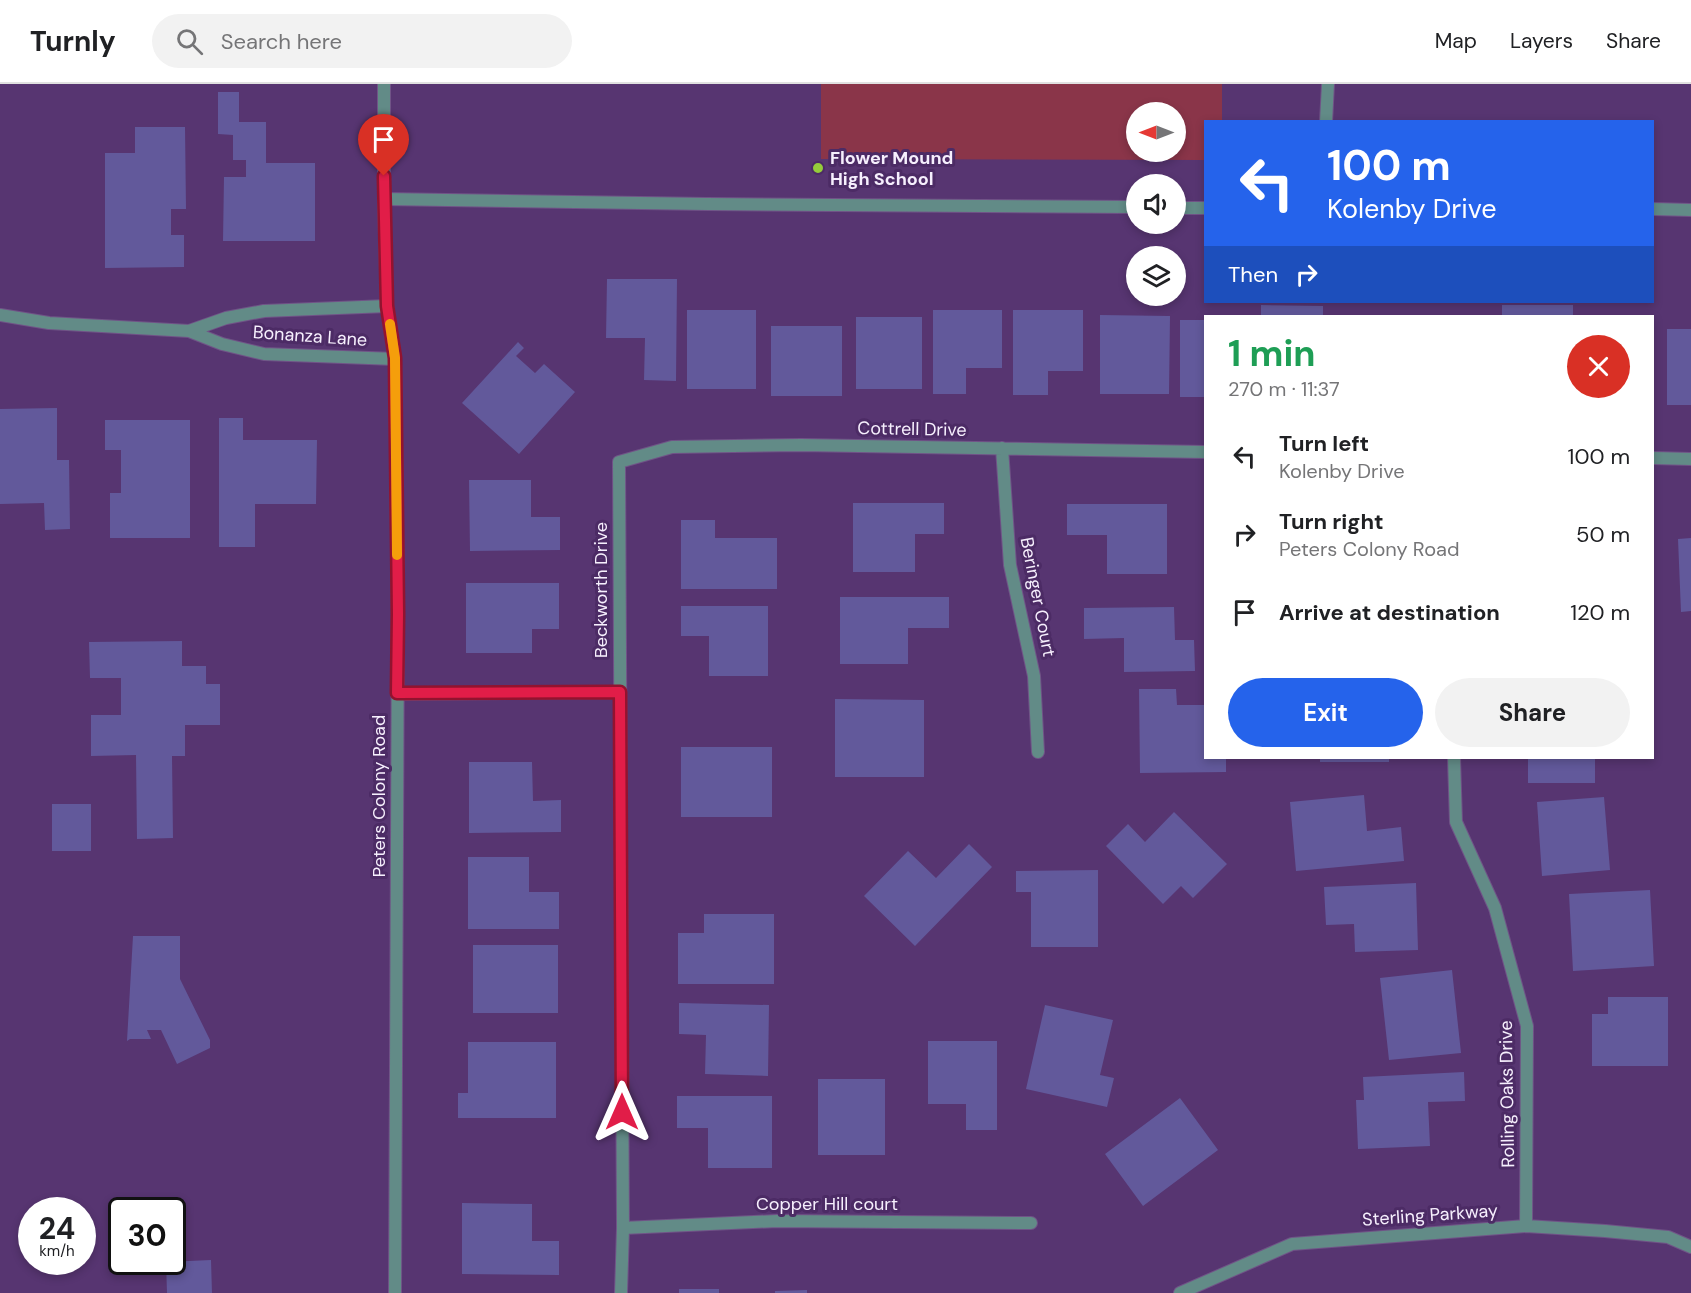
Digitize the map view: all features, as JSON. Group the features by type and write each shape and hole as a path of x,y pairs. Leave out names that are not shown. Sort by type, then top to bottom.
{"street":[{"name":"Peters Colony Road","path":"384,84 387,306 395,358 398,614 395,1293"},
{"path":"1326,120 1328,84"},
{"path":"384,199 1126,207"},
{"path":"1186,208 1204,208"},
{"path":"1654,209 1691,210"},
{"name":"Bonanza Lane","path":"189,332 226,318 264,311 387,306"},
{"name":"Bonanza Lane","path":"0,315 49,323 189,332 222,344 264,354 395,358"},
{"name":"Cottrell Drive","path":"619,462 672,447 801,445 1204,453"},
{"name":"Beringer Court","path":"1002,448 1010,565 1034,676 1038,752"},
{"path":"1654,459 1691,459"},
{"name":"Beckworth Drive","path":"619,462 623,1228 621,1293"},
{"path":"397,693 620,692"},
{"name":"Rolling Oaks Drive","path":"1454,759 1456,822 1495,908 1527,1026 1526,1226"},
{"name":"Copper Hill court","path":"623,1228 777,1221 1031,1223"},
{"name":"Sterling Parkway","path":"1180,1293 1292,1244 1526,1226 1668,1237 1691,1247"}],"shaded area":[{"path":"821,84 1222,84 1222,120 1204,120 1204,160 1186,160 1186,102 1126,102 1126,160 821,159"}],"building":[{"path":"218,92 239,92 239,122 266,122 266,163 315,163 315,241 223,241 224,177 246,177 246,160 233,160 233,135 218,134"},
{"path":"135,127 185,127 186,209 171,209 171,235 184,235 184,267 105,268 105,153 135,153"},
{"path":"607,279 677,279 676,381 644,380 645,338 606,338"},
{"path":"1261,305 1323,306 1323,315 1261,315"},
{"path":"1502,305 1573,305 1573,315 1502,315"},
{"path":"687,310 756,310 756,389 687,389"},
{"path":"933,310 1002,310 1002,368 966,368 966,394 933,394"},
{"path":"1013,310 1083,310 1083,371 1048,371 1048,395 1013,395"},
{"path":"1100,315 1170,316 1169,394 1100,394"},
{"path":"856,317 922,317 922,389 856,389"},
{"path":"1180,320 1204,320 1204,397 1180,397"},
{"path":"771,326 842,326 842,396 771,396"},
{"path":"1667,329 1691,329 1691,405 1667,405"},
{"path":"518,342 524,348 516,356 535,373 544,364 575,392 519,454 462,403"},
{"path":"57,408 57,460 69,460 70,529 45,530 44,503 0,504 0,409"},
{"path":"219,418 243,418 243,440 317,440 316,504 255,504 255,547 219,547"},
{"path":"105,420 190,420 190,538 110,538 110,493 121,493 121,450 105,450"},
{"path":"469,480 531,480 531,517 560,517 560,550 470,551"},
{"path":"853,503 944,503 944,534 915,534 915,572 853,572"},
{"path":"1067,504 1167,504 1167,574 1107,574 1107,535 1067,535"},
{"path":"681,520 715,520 715,538 777,538 777,589 681,589"},
{"path":"1691,538 1691,611 1681,612 1678,539"},
{"path":"466,583 559,583 559,629 532,629 532,653 466,653"},
{"path":"840,597 949,597 949,628 908,628 908,664 840,664"},
{"path":"681,606 768,606 768,676 709,676 709,636 681,636"},
{"path":"1174,607 1175,640 1194,640 1195,671 1124,672 1124,638 1084,639 1084,608"},
{"path":"182,641 182,666 206,666 206,684 220,684 220,725 185,725 185,756 172,756 173,838 137,839 136,755 91,756 91,715 121,715 121,678 90,678 89,642"},
{"path":"1139,689 1176,689 1177,705 1204,705 1204,759 1226,759 1226,772 1140,773"},
{"path":"835,699 924,700 924,777 835,777"},
{"path":"681,747 772,747 772,817 681,817"},
{"path":"1320,759 1389,759 1389,762 1320,762"},
{"path":"1528,759 1595,759 1595,783 1528,783"},
{"path":"469,762 532,762 533,801 561,800 561,832 469,833"},
{"path":"1364,795 1367,831 1401,827 1404,861 1296,871 1290,802"},
{"path":"1604,797 1610,870 1542,876 1537,802"},
{"path":"52,804 91,804 91,851 52,851"},
{"path":"1174,812 1227,864 1193,898 1181,886 1163,904 1106,846 1128,824 1145,842"},
{"path":"969,844 992,867 915,946 864,896 908,851 936,878"},
{"path":"468,857 529,857 529,892 559,892 559,929 468,929"},
{"path":"1098,870 1098,947 1031,947 1031,892 1016,892 1016,871"},
{"path":"1416,883 1418,950 1355,952 1354,924 1326,925 1324,887"},
{"path":"1650,890 1654,966 1573,971 1569,894"},
{"path":"704,914 774,914 774,984 678,984 678,933 704,933"},
{"path":"133,936 180,936 180,979 210,1040 210,1048 177,1064 161,1030 147,1030 151,1039 127,1041"},
{"path":"473,945 558,945 558,1013 473,1013"},
{"path":"1452,970 1461,1053 1389,1060 1380,978"},
{"path":"1608,997 1668,997 1668,1066 1592,1066 1592,1014 1608,1014"},
{"path":"679,1003 769,1005 768,1076 705,1074 706,1035 679,1034"},
{"path":"1045,1005 1113,1020 1100,1075 1114,1078 1107,1107 1026,1089"},
{"path":"928,1041 997,1041 997,1130 966,1130 966,1104 928,1104"},
{"path":"468,1042 556,1042 556,1118 458,1118 458,1093 468,1093"},
{"path":"1464,1072 1465,1101 1428,1102 1430,1146 1358,1149 1356,1100 1364,1100 1363,1077"},
{"path":"818,1079 885,1079 885,1155 818,1155"},
{"path":"677,1096 772,1096 772,1168 708,1168 708,1128 677,1128"},
{"path":"1180,1098 1218,1150 1143,1206 1105,1154"},
{"path":"462,1203 532,1204 532,1241 559,1241 559,1275 462,1274"},
{"path":"211,1260 212,1293 167,1293 166,1275 186,1275 186,1261"},
{"path":"679,1289 719,1289 719,1293 679,1293"},
{"path":"807,1290 807,1293 775,1293 775,1291"}],"slow traffic":[{"path":"390,324 395,358 397,555"}],"place":[{"name":"Flower Mound High School","path":"818,168"}],"route":[{"path":"384,176 387,306 395,358 397,693 620,692 622,1112"}]}
